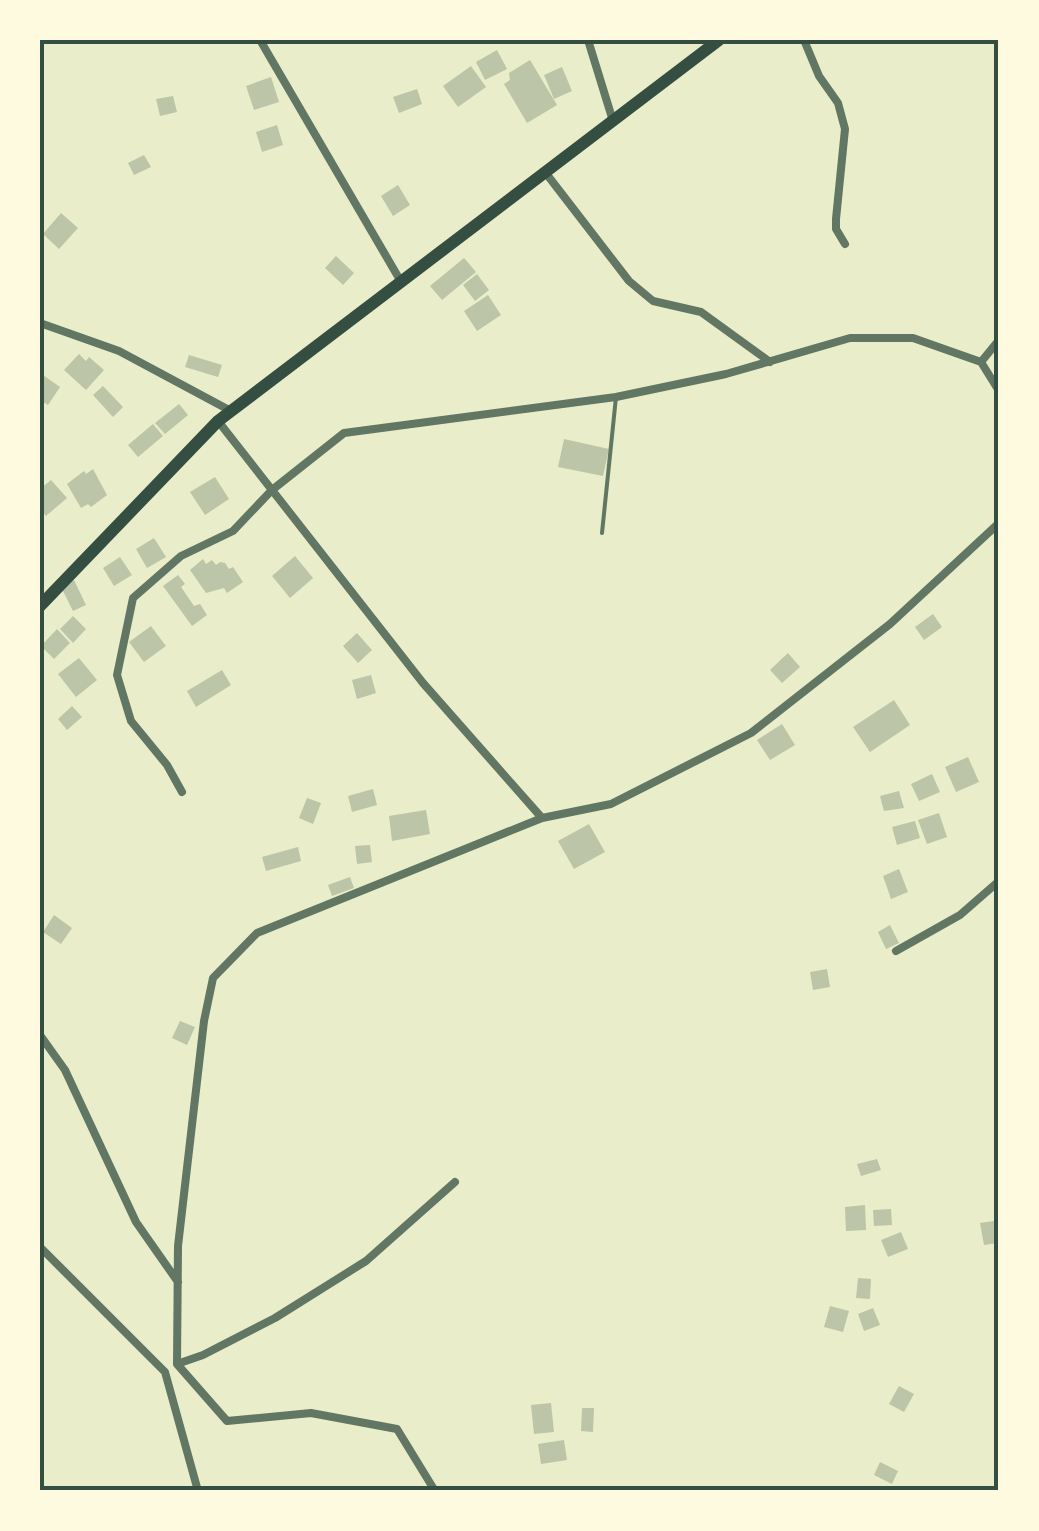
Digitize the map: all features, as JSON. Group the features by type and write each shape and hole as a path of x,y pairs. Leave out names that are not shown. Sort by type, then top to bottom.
{"main road":[{"path":"40,606 218,421 719,40"}],"street":[{"path":"260,40 400,280"},
{"path":"588,40 613,121"},
{"path":"804,40 820,76 838,103 846,128 836,220 836,230 845,244"},
{"path":"545,172 629,281 654,301 701,312 770,362"},
{"path":"40,323 119,351 231,411"},
{"path":"182,792 167,765 131,722 118,674 133,598 181,556 232,531 272,490 344,433 616,396 726,374 850,338 913,338 981,362 999,390"},
{"path":"981,362 999,340"},
{"path":"218,421 424,683 542,818"},
{"path":"435,1491 396,1429 311,1413 227,1421 177,1364 178,1246 204,1022 213,978 258,934 542,818 611,804 751,733 890,624 999,524"},
{"path":"896,951 960,915 999,881"},
{"path":"40,1035 65,1070 136,1222 178,1282"},
{"path":"177,1364 275,1318 366,1262 455,1182"},
{"path":"40,1248 164,1372 198,1491"}],"lane":[{"path":"602,533 616,396"}],"building":[{"path":"497,50 507,69 485,80 476,62"},
{"path":"530,60 557,105 527,123 504,84 510,80 509,73"},
{"path":"471,66 486,87 458,107 443,86"},
{"path":"562,67 572,91 554,99 544,75"},
{"path":"271,77 279,102 254,110 246,86"},
{"path":"417,89 422,104 399,113 393,97"},
{"path":"173,96 177,112 160,116 156,99"},
{"path":"277,125 283,145 262,152 256,132"},
{"path":"144,155 151,167 134,175 128,163"},
{"path":"398,185 410,205 393,216 381,196"},
{"path":"61,213 78,228 59,249 43,234"},
{"path":"336,256 354,273 343,285 325,268"},
{"path":"464,258 476,272 442,300 430,286"},
{"path":"477,274 489,290 475,301 463,285"},
{"path":"488,295 501,315 477,331 464,311"},
{"path":"79,354 104,370 86,390 64,370"},
{"path":"189,355 222,365 218,377 185,367"},
{"path":"40,373 60,387 48,405 40,400"},
{"path":"103,386 123,407 113,417 93,395"},
{"path":"179,404 188,415 165,434 155,423"},
{"path":"153,424 163,436 138,457 128,445"},
{"path":"564,439 609,449 603,476 558,467"},
{"path":"93,469 107,495 91,507 88,504 81,508 67,484"},
{"path":"215,477 229,499 205,515 190,492"},
{"path":"51,480 67,498 46,516 40,509 40,489"},
{"path":"154,538 166,557 147,568 136,549"},
{"path":"295,556 313,578 290,598 272,576"},
{"path":"120,557 132,575 114,586 103,568"},
{"path":"203,559 206,564 212,560 216,565 220,562 229,569 233,567 243,582 227,593 224,588 206,593 190,570"},
{"path":"178,575 194,606 200,604 207,615 192,626 163,586"},
{"path":"74,580 86,605 73,611 61,587"},
{"path":"933,614 942,627 924,640 915,627"},
{"path":"73,616 86,629 73,643 60,629"},
{"path":"151,626 166,646 144,662 129,642"},
{"path":"57,629 70,643 54,659 41,646"},
{"path":"357,633 372,650 358,663 343,646"},
{"path":"788,653 800,667 782,683 770,670"},
{"path":"79,658 97,680 76,697 58,674"},
{"path":"222,670 231,685 196,707 187,691"},
{"path":"371,675 376,693 357,699 352,680"},
{"path":"894,700 910,725 870,752 853,727"},
{"path":"72,706 82,717 67,730 58,719"},
{"path":"782,724 795,745 770,760 757,740"},
{"path":"968,757 979,782 956,792 945,767"},
{"path":"932,774 940,792 919,801 911,784"},
{"path":"373,789 377,805 352,812 348,796"},
{"path":"899,791 904,808 884,811 880,796"},
{"path":"307,798 321,803 313,824 299,818"},
{"path":"426,810 430,834 392,841 389,816"},
{"path":"939,813 947,837 927,844 918,820"},
{"path":"915,821 920,838 897,845 892,827"},
{"path":"589,824 605,852 574,869 558,841"},
{"path":"370,845 372,862 357,864 355,846"},
{"path":"298,847 301,861 266,871 262,857"},
{"path":"899,869 908,892 891,899 883,876"},
{"path":"350,877 354,888 332,896 328,885"},
{"path":"54,915 72,928 61,944 43,932"},
{"path":"890,925 899,943 886,949 878,932"},
{"path":"827,969 830,987 813,990 810,972"},
{"path":"180,1021 195,1027 187,1045 172,1038"},
{"path":"877,1159 881,1170 861,1176 857,1164"},
{"path":"865,1205 866,1230 846,1231 845,1207"},
{"path":"891,1209 892,1225 874,1226 873,1210"},
{"path":"994,1221 998,1243 984,1245 980,1223"},
{"path":"901,1232 908,1249 888,1257 881,1240"},
{"path":"858,1278 871,1279 870,1299 856,1298"},
{"path":"830,1306 849,1311 843,1332 824,1327"},
{"path":"873,1308 880,1325 864,1331 858,1314"},
{"path":"899,1386 914,1394 904,1412 889,1404"},
{"path":"551,1403 554,1432 534,1434 531,1405"},
{"path":"582,1408 594,1408 593,1432 581,1431"},
{"path":"564,1440 567,1460 541,1464 538,1444"},
{"path":"880,1462 898,1471 892,1484 874,1475"}]}
